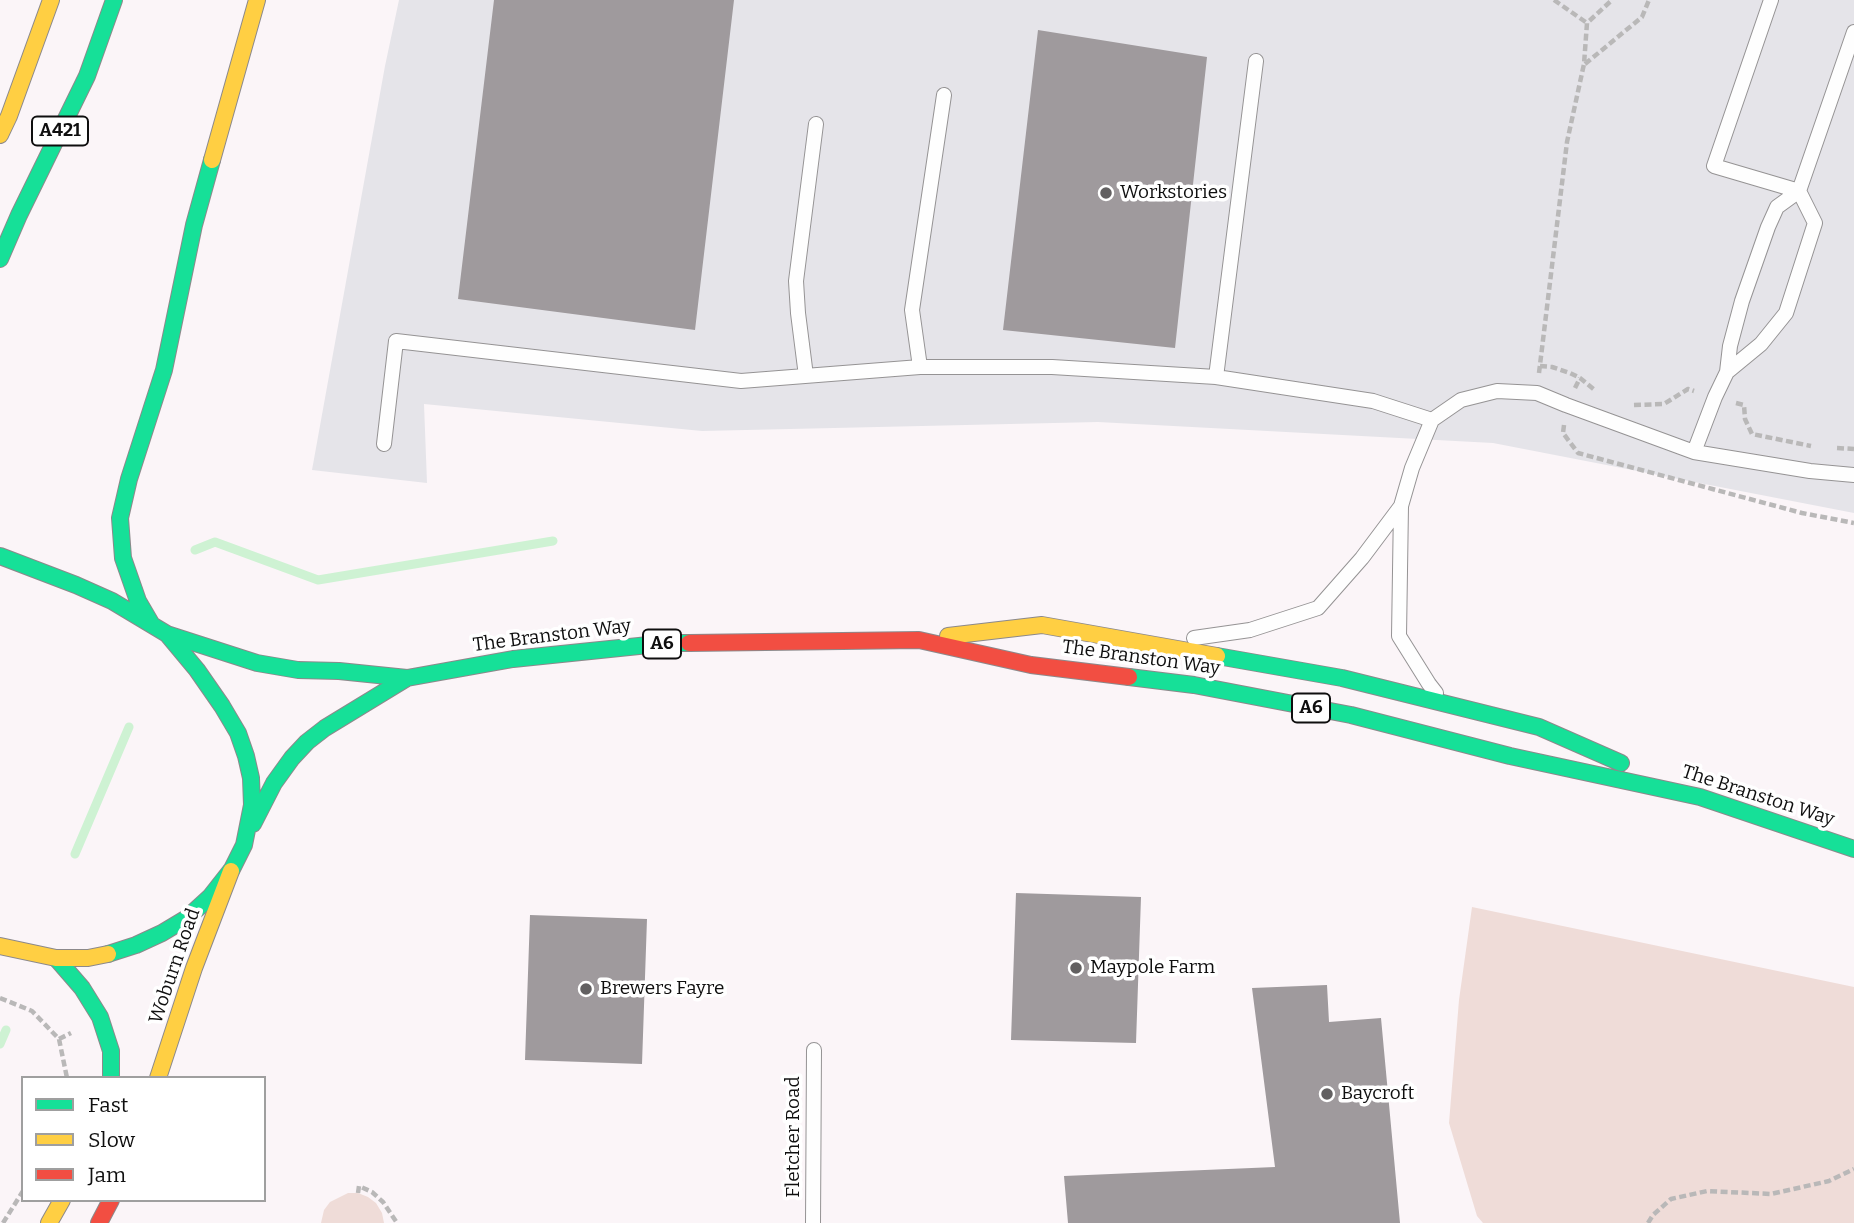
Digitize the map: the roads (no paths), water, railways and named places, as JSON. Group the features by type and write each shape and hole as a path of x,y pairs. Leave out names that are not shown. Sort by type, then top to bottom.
{"main road":[{"name":"A421","path":"0,135 51,0"},
{"name":"A421","path":"0,259 87,76 114,0"},
{"path":"152,625 138,601 126,568 121,546 120,519 129,479 164,370 194,225 257,0"},
{"path":"0,556 112,601 167,634 197,670 238,733 251,778 252,805 244,845 232,869 210,897 187,918 162,933 110,954 88,958 56,958 2,947"},
{"path":"919,640 1042,625 1342,678 1539,727 1700,797"},
{"name":"The Branston Way","path":"167,634 257,663 298,670 407,678 513,659 668,643 919,640 1031,665 1194,685 1338,713 1510,756 1700,797 1854,849"},
{"name":"The Branston Way","path":"244,845 274,783 307,742 407,678"},
{"name":"Woburn Road","path":"159,1076 194,968 232,869"},
{"path":"56,958 82,988 100,1017 111,1051 111,1076"},
{"path":"49,1223 61,1202"},
{"path":"99,1223 110,1202"}],"lane":[{"path":"1727,372 1761,344 1786,313 1815,223 1799,191 1714,166 1770,0"},
{"path":"1694,452 1727,372 1730,346 1742,301 1768,227 1777,207 1799,191 1854,32"},
{"path":"1216,377 1256,61"},
{"path":"920,367 912,310 944,95"},
{"path":"806,376 796,281 816,124"},
{"path":"384,444 396,341 741,381 920,367 1052,367 1216,377 1373,401 1432,420"},
{"path":"1447,704 1429,684 1399,636 1401,506 1412,468 1432,420 1461,400 1497,391 1537,393 1694,452 1810,471 1854,475"},
{"path":"1155,644 1250,630 1318,608 1363,558 1401,506"},
{"name":"Fletcher Road","path":"813,1223 814,1050"}],"waterway":[{"path":"195,550 215,542 318,580 553,541"},
{"path":"75,854 129,727"},
{"path":"0,1044 6,1030"}],"place":[{"name":"Workstories","path":"1106,193"},
{"name":"Maypole Farm","path":"1076,968"},
{"name":"Brewers Fayre","path":"586,989"},
{"name":"Baycroft","path":"1327,1094"}]}
